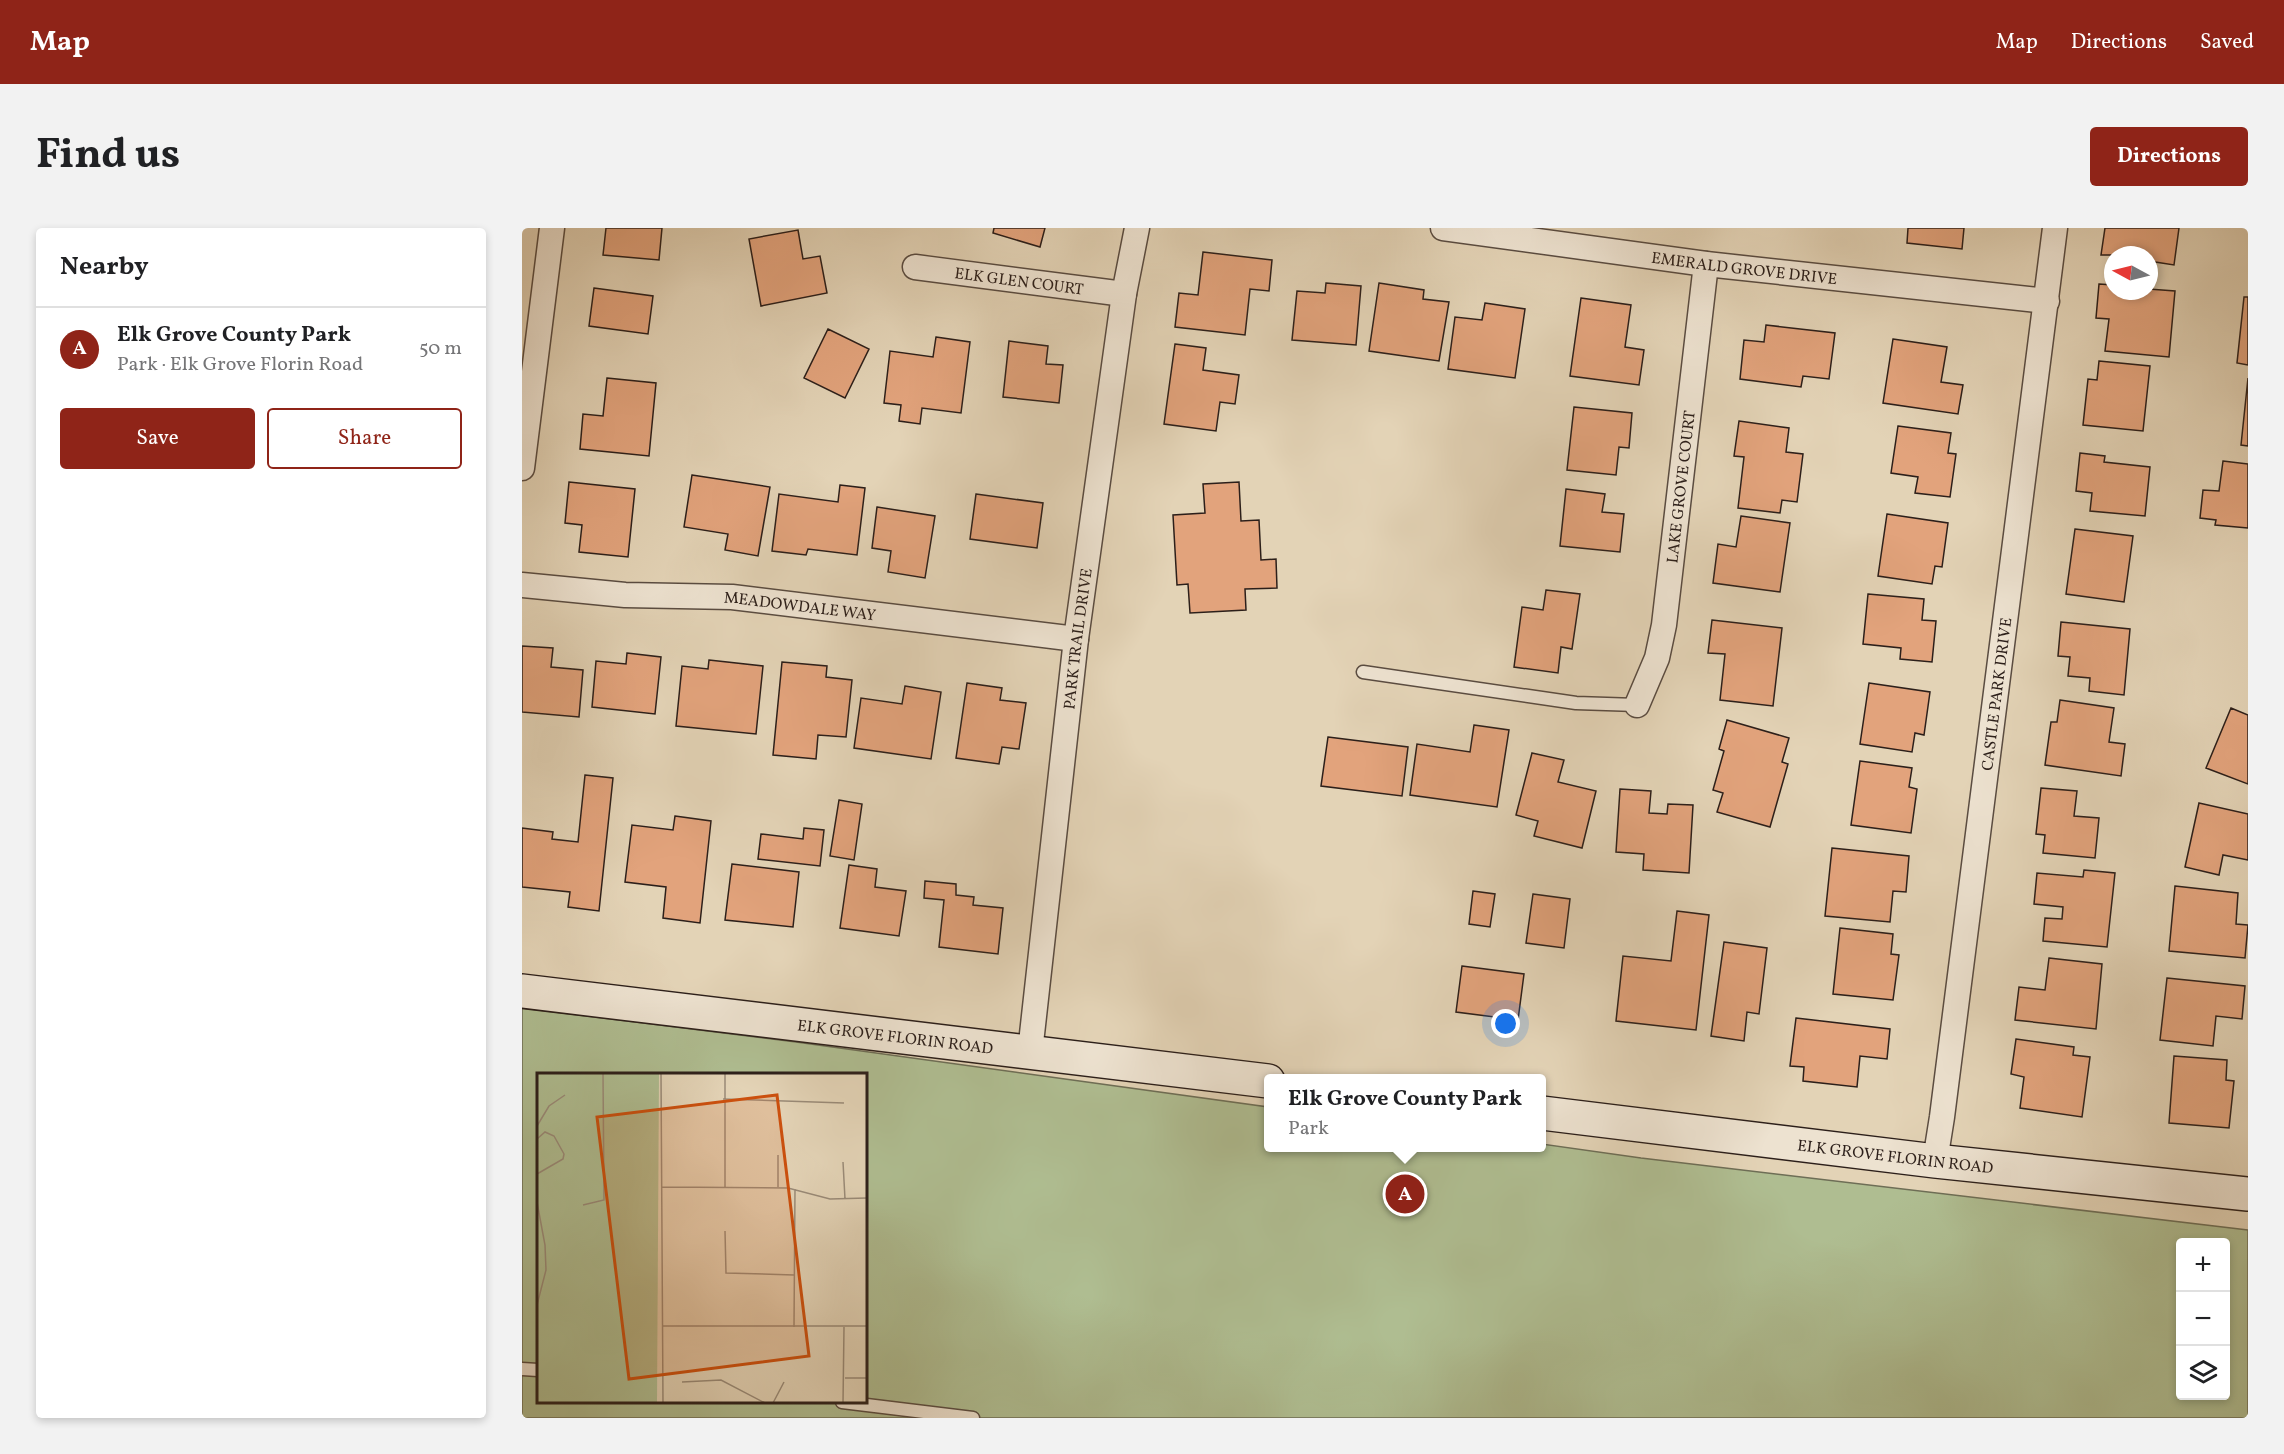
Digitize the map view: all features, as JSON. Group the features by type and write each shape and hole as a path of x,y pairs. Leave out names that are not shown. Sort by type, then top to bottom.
{"main road":[{"name":"ELK GROVE FLORIN ROAD","path":"522,992 1264,1080"},
{"name":"ELK GROVE FLORIN ROAD","path":"1546,1113 1935,1161 2248,1194"}],"street":[{"path":"522,468 552,228"},
{"name":"PARK TRAIL DRIVE","path":"1030,1052 1076,639 1124,294 1137,228"},
{"name":"EMERALD GROVE DRIVE","path":"1443,228 1706,264 2047,301"},
{"name":"CASTLE PARK DRIVE","path":"1935,1161 2055,228"},
{"name":"LAKE GROVE COURT","path":"1637,705 1657,658 1664,625 1706,264"},
{"name":"ELK GLEN COURT","path":"915,267 1124,294"},
{"name":"MEADOWDALE WAY","path":"522,585 625,595 732,597 1076,639"}],"lane":[{"path":"1363,672 1576,703 1637,705"},
{"path":"522,1369 537,1370"},
{"path":"857,1403 973,1418"}],"green space":[{"path":"522,1008 796,1042 1264,1106 1264,1152 1546,1152 1546,1145 1641,1158 2248,1230 2248,1418 522,1418"}],"building":[{"path":"606,228 662,228 659,260 603,255"},
{"path":"994,228 1045,228 1040,247 993,233"},
{"path":"1908,228 1964,228 1962,249 1907,243"},
{"path":"2105,228 2179,228 2174,265 2158,262 2158,246 2104,246 2104,255 2101,255"},
{"path":"798,230 803,259 820,256 827,293 761,306 749,239"},
{"path":"1203,252 1272,260 1269,291 1250,289 1245,335 1175,327 1179,293 1198,295"},
{"path":"1326,283 1361,286 1356,345 1292,340 1297,291 1325,293"},
{"path":"1379,283 1424,290 1423,299 1449,302 1439,361 1369,351"},
{"path":"2099,284 2104,284 2104,300 2158,300 2158,290 2175,291 2169,357 2105,351 2109,319 2096,318"},
{"path":"594,288 653,296 648,334 589,326"},
{"path":"2244,297 2248,297 2248,365 2237,363"},
{"path":"1581,298 1631,305 1625,347 1644,350 1639,385 1570,376"},
{"path":"1485,303 1525,309 1515,378 1448,369 1455,317 1482,320"},
{"path":"1766,325 1835,333 1829,379 1803,376 1801,387 1740,379 1744,340 1764,342"},
{"path":"828,329 869,349 845,398 804,378"},
{"path":"936,337 970,342 961,413 922,408 920,424 899,421 901,405 884,403 890,351 933,357"},
{"path":"1893,339 1947,347 1941,382 1963,385 1958,414 1883,403"},
{"path":"1009,341 1048,346 1046,364 1063,365 1059,403 1003,397"},
{"path":"1175,344 1206,348 1203,370 1239,375 1235,404 1220,402 1216,431 1164,424"},
{"path":"2099,361 2150,366 2143,431 2083,425 2088,379 2097,380"},
{"path":"607,378 656,383 649,456 580,449 583,414 603,416"},
{"path":"2248,378 2248,446 2241,445"},
{"path":"1574,407 1632,413 1629,448 1619,447 1616,475 1567,470"},
{"path":"1739,421 1789,428 1786,452 1803,454 1797,502 1782,500 1780,513 1738,508 1744,457 1734,456"},
{"path":"1898,426 1951,433 1948,453 1956,454 1950,497 1915,493 1918,477 1891,473"},
{"path":"2080,453 2105,456 2104,462 2150,467 2145,516 2090,511 2092,493 2076,491"},
{"path":"2223,461 2248,464 2248,528 2215,525 2216,520 2200,518 2203,490 2219,491"},
{"path":"692,475 770,487 758,556 725,550 728,534 684,527"},
{"path":"569,482 635,489 628,557 579,552 582,525 565,523"},
{"path":"1239,482 1241,521 1259,520 1261,560 1276,559 1277,588 1245,589 1246,610 1190,613 1188,584 1177,585 1173,515 1205,513 1203,484"},
{"path":"840,485 865,488 857,555 808,549 806,555 772,551 779,494 838,502"},
{"path":"1566,489 1605,494 1602,512 1624,514 1620,552 1560,546"},
{"path":"976,494 1043,503 1037,548 970,539"},
{"path":"877,507 935,516 925,578 888,572 891,551 872,548"},
{"path":"1887,514 1948,523 1942,567 1935,566 1932,584 1878,576"},
{"path":"1741,516 1790,523 1780,592 1713,583 1718,544 1736,547"},
{"path":"2075,529 2133,536 2124,602 2066,594"},
{"path":"1546,590 1580,594 1572,649 1561,647 1558,673 1514,667 1522,607 1543,610"},
{"path":"1868,594 1924,599 1922,620 1936,621 1932,662 1900,659 1901,648 1863,644"},
{"path":"1712,620 1782,628 1773,706 1720,700 1725,654 1708,653"},
{"path":"2061,622 2130,629 2124,695 2089,691 2090,678 2068,676 2070,657 2058,656"},
{"path":"522,646 553,648 551,667 583,670 579,717 522,712"},
{"path":"627,653 661,657 655,714 592,707 596,661 626,664"},
{"path":"709,660 763,666 756,734 676,726 682,666 708,669"},
{"path":"782,662 827,666 826,677 852,680 846,737 818,735 816,759 773,755"},
{"path":"967,683 1002,688 1000,700 1026,703 1019,749 1002,747 999,764 956,758"},
{"path":"1869,683 1930,692 1924,735 1915,733 1912,752 1860,744"},
{"path":"905,686 941,692 931,759 854,748 861,698 902,704"},
{"path":"2060,700 2114,708 2109,742 2125,744 2121,776 2045,765 2051,722 2057,722"},
{"path":"2231,708 2248,715 2248,784 2206,768"},
{"path":"1727,720 1789,738 1782,762 1788,764 1770,827 1717,812 1723,793 1713,790 1724,751 1719,749"},
{"path":"1474,725 1509,730 1497,807 1410,795 1417,744 1470,752"},
{"path":"1328,737 1408,747 1402,796 1321,786"},
{"path":"1532,753 1564,760 1558,782 1596,791 1582,848 1534,836 1538,821 1516,815"},
{"path":"1860,761 1912,768 1909,787 1917,789 1911,833 1851,825"},
{"path":"585,775 613,778 599,911 568,907 570,892 522,887 522,828 553,832 552,839 578,842"},
{"path":"2041,788 2077,791 2074,816 2099,818 2095,858 2043,853 2045,835 2036,834"},
{"path":"1620,789 1651,791 1649,813 1667,814 1668,804 1693,805 1689,873 1643,870 1644,854 1616,852"},
{"path":"839,800 862,804 854,860 830,856"},
{"path":"2199,803 2248,814 2248,860 2223,855 2219,875 2185,867"},
{"path":"675,816 711,821 700,923 663,918 666,887 625,882 632,825 673,830"},
{"path":"804,828 824,830 820,866 758,859 761,834 803,839"},
{"path":"1832,848 1909,856 1906,892 1893,891 1890,922 1825,916"},
{"path":"732,864 799,872 793,927 725,920"},
{"path":"849,865 877,869 875,887 906,891 899,936 840,928"},
{"path":"2084,870 2115,873 2107,947 2043,941 2045,918 2062,919 2063,907 2034,904 2037,873 2083,877"},
{"path":"925,881 956,884 956,895 974,897 973,905 1003,908 998,954 939,947 944,900 924,898"},
{"path":"2175,886 2238,893 2236,924 2248,925 2245,958 2169,951"},
{"path":"1473,891 1495,894 1490,927 1469,924"},
{"path":"1533,894 1570,899 1564,948 1526,943"},
{"path":"1677,911 1709,915 1696,1030 1616,1021 1623,956 1671,961"},
{"path":"1840,928 1893,934 1891,954 1899,955 1893,1000 1833,994"},
{"path":"1724,942 1767,948 1759,1014 1747,1012 1744,1041 1711,1036"},
{"path":"2049,958 2102,964 2096,1029 2015,1020 2019,987 2045,990"},
{"path":"1462,966 1524,974 1518,1020 1456,1012"},
{"path":"2167,978 2245,986 2242,1019 2216,1016 2213,1046 2160,1040"},
{"path":"1796,1018 1890,1029 1887,1059 1860,1056 1857,1087 1803,1081 1804,1067 1790,1066"},
{"path":"2016,1039 2074,1047 2073,1055 2090,1057 2082,1117 2020,1108 2024,1077 2011,1074"},
{"path":"2174,1056 2227,1060 2226,1080 2234,1081 2229,1128 2169,1123"}],"place":[{"name":"Elk Grove County Park","path":"1405,1194"}]}
